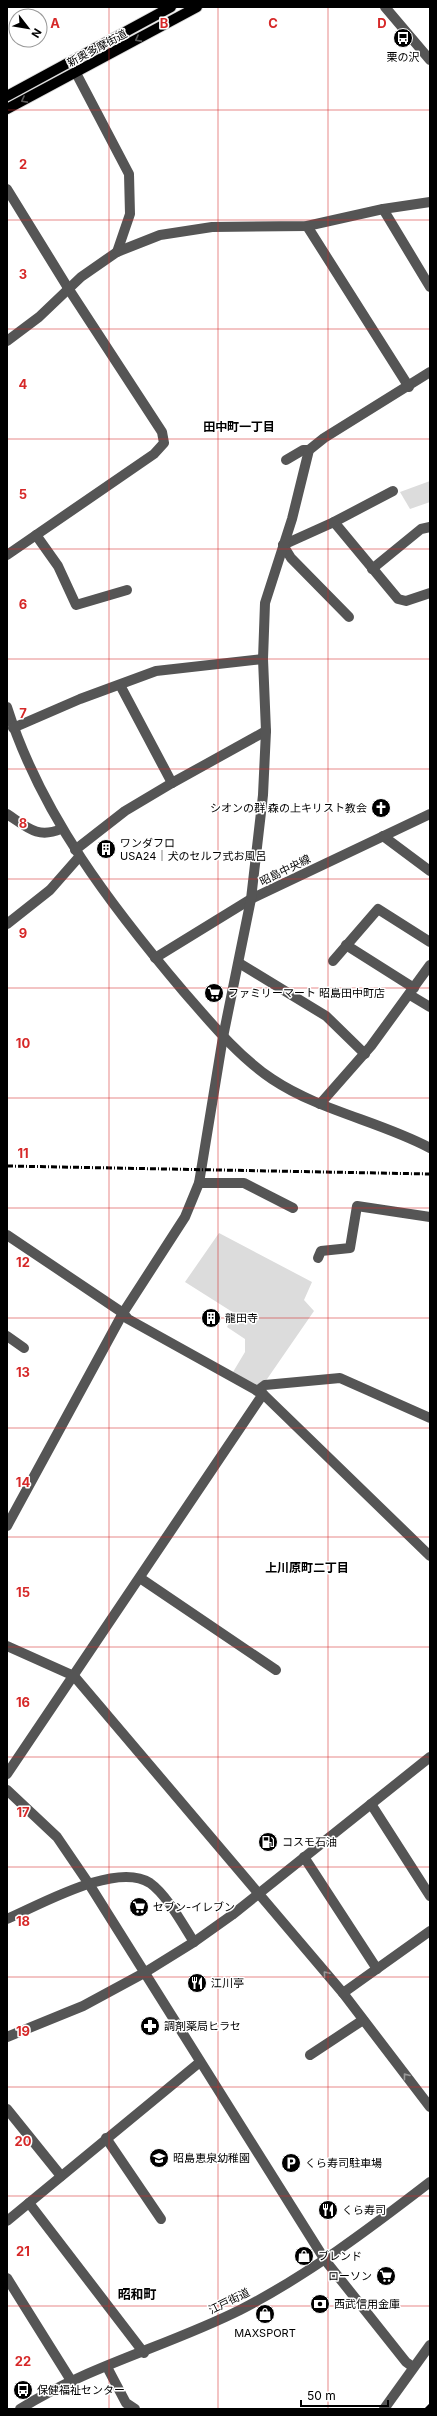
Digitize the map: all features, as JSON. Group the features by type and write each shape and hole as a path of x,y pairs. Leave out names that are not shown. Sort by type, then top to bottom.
{"main road":[{"path":"7,96 171,7"},
{"name":"新奥多摩街道","path":"7,109 197,7"}],"street":[{"path":"385,7 430,60"},
{"path":"76,73 129,174 130,214 117,252"},
{"path":"7,189 68,288 162,432 164,443 154,454 7,555"},
{"path":"7,341 39,317 68,288 117,252 160,235 212,227 307,226 383,209 430,202"},
{"path":"383,209 430,287"},
{"path":"307,226 409,387"},
{"path":"7,1526 10,1514 123,1313 185,1217 198,1183 223,1037 251,899 263,795 266,731 263,658 265,603 292,519 309,450 324,438 409,387 430,372"},
{"path":"286,460 303,450 309,450"},
{"path":"284,545 334,522 393,491"},
{"path":"334,522 398,599 406,601 430,593"},
{"path":"372,569 421,529 430,527"},
{"path":"36,535 58,566 76,605 127,590"},
{"path":"284,545 291,558 350,617"},
{"path":"13,728 156,671 263,658"},
{"path":"120,685 172,782"},
{"path":"7,707 13,728 61,829 77,854 156,958 223,1037 273,1080 320,1104 403,1134 430,1148"},
{"path":"7,924 50,890 77,854 125,812 172,782 266,731"},
{"path":"7,814 41,833 48,834 61,829"},
{"name":"昭島中央線","path":"156,958 251,899 430,814"},
{"path":"383,836 430,871"},
{"path":"333,962 378,909 430,942"},
{"path":"346,945 412,992 430,1007"},
{"path":"239,963 326,1016 365,1054"},
{"path":"320,1104 365,1054 412,992 430,965"},
{"path":"198,1183 244,1183 293,1208"},
{"path":"318,1258 321,1252 350,1248 357,1206 430,1217"},
{"path":"7,1235 123,1313 128,1319 260,1392 430,1556"},
{"path":"7,1336 18,1346"},
{"path":"7,1774 140,1578 265,1385 340,1378 430,1418"},
{"path":"140,1578 276,1670"},
{"path":"7,1646 74,1676 260,1893 343,1993 362,2020 430,2107"},
{"path":"7,2037 83,2006 144,1973 194,1942 260,1893 430,1757"},
{"path":"7,1790 57,1837 89,1884 325,2260 406,2362 413,2367"},
{"path":"371,1804 430,1896"},
{"path":"304,1857 377,1969"},
{"path":"7,1919 100,1880 128,1878 146,1882 161,1895 194,1942"},
{"path":"343,1993 430,1931"},
{"path":"310,2055 362,2020"},
{"path":"7,2221 200,2062"},
{"path":"7,2109 61,2176"},
{"path":"106,2138 161,2219"},
{"name":"江戸街道","path":"20,2409 72,2382 239,2310 325,2260 430,2182"},
{"path":"29,2203 144,2352"},
{"path":"7,2278 72,2382"},
{"path":"384,2409 430,2345"},
{"path":"107,2367 126,2404 135,2409"}],"shaded area":[{"path":"430,481 430,502 410,509 400,492"},
{"path":"219,1233 312,1282 304,1300 314,1311 265,1382 253,1386 233,1372 245,1352 245,1339 227,1327 234,1313 185,1282"}],"railway":[{"path":"7,1166 430,1174"},
{"path":"426,2409 430,2405"}],"place":[{"name":"栗の沢","path":"403,38"},
{"name":"シオンの群 森の上キリスト教会","path":"381,808"},
{"name":"ワンダフロ USA24｜犬のセルフ式お風呂","path":"106,849"},
{"name":"ファミリーマート 昭島田中町店","path":"214,993"},
{"name":"龍田寺","path":"211,1318"},
{"name":"コスモ石油","path":"268,1842"},
{"name":"セブン-イレブン","path":"139,1907"},
{"name":"江川亭","path":"197,1983"},
{"name":"調剤薬局ヒラセ","path":"150,2026"},
{"name":"昭島恵泉幼稚園","path":"159,2158"},
{"name":"くら寿司駐車場","path":"291,2163"},
{"name":"くら寿司","path":"328,2210"},
{"name":"ブレンド","path":"304,2256"},
{"name":"ローソン","path":"386,2276"},
{"name":"西武信用金庫","path":"320,2304"},
{"name":"MAXSPORT","path":"265,2314"},
{"name":"保健福祉センター","path":"23,2390"}],"district":[{"name":"田中町一丁目","path":"239,426"},
{"name":"上川原町二丁目","path":"307,1567"},
{"name":"昭和町","path":"137,2294"}]}
